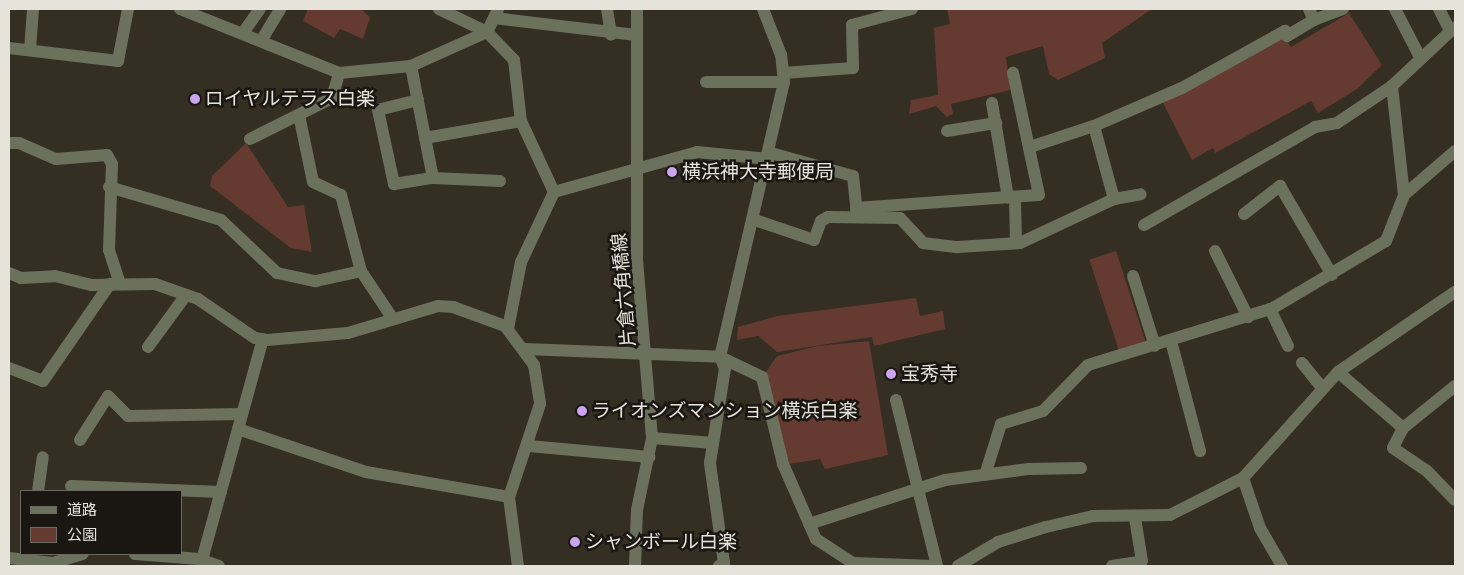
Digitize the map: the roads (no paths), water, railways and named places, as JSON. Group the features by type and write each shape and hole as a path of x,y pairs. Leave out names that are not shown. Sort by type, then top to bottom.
{"street":[{"path":"30,50 33,9"},
{"path":"9,48 118,61 128,9"},
{"path":"180,9 339,73 411,66 487,32 496,13 611,35 636,35"},
{"path":"243,33 260,9"},
{"path":"261,41 280,9"},
{"path":"439,9 487,32 514,60 522,121 554,192"},
{"path":"607,9 611,35"},
{"name":"片倉六角橋線","path":"637,9 637,259 648,351 652,438 637,510 638,566"},
{"path":"719,566 724,563 710,463 725,368 720,357 770,156 784,77 764,9"},
{"path":"706,82 784,77 853,68 852,25 912,9"},
{"path":"1030,147 1094,126 1182,88 1285,31 1287,36 1312,14 1343,9"},
{"path":"1395,9 1421,59"},
{"path":"1144,225 1315,127 1337,123 1392,86 1453,29 1439,9"},
{"path":"411,66 433,178"},
{"path":"250,139 332,98 339,73"},
{"path":"755,220 814,240 821,221 828,217 1039,195 1013,73"},
{"path":"985,474 1001,424 1042,412 1088,365 1171,342 1270,309 1332,275 1386,241 1404,195 1392,86"},
{"path":"418,100 378,110 394,184 433,178 500,181"},
{"path":"992,103 1012,197 1016,244"},
{"path":"299,115 313,182 341,195 362,271 393,319"},
{"path":"425,138 522,121"},
{"path":"947,131 996,123"},
{"path":"1094,126 1114,199"},
{"path":"9,143 19,143 56,159 107,155 112,164 109,187 109,250 115,283 43,381 9,368"},
{"path":"1404,195 1455,151"},
{"path":"508,329 521,262 554,192 697,152 770,156 853,176 857,213"},
{"path":"1244,214 1280,186 1332,275"},
{"path":"109,187 221,220 277,273 316,281 362,271"},
{"path":"857,213 900,218 923,243 935,246 1016,244 1040,238 1114,199 1141,194"},
{"path":"1215,251 1248,317"},
{"path":"9,273 115,283 154,284 186,295 263,339 348,333 438,306 453,307 508,329 525,349 538,378 540,404 529,446 509,498 518,566"},
{"path":"1133,276 1155,346"},
{"path":"958,566 998,542 1046,527 1093,516 1135,518 1170,515 1243,478 1338,372 1455,292"},
{"path":"148,347 186,295"},
{"path":"1270,309 1288,346"},
{"path":"202,560 263,339"},
{"path":"1171,342 1200,451"},
{"path":"525,349 648,351 720,357 762,377 783,464 816,539 853,563 936,566 896,400"},
{"path":"1302,363 1323,389"},
{"path":"1338,372 1403,428"},
{"path":"1454,389 1403,428 1393,448 1427,471 1455,500"},
{"path":"80,440 108,396 128,416 242,414"},
{"path":"238,429 366,472 509,498"},
{"path":"652,438 713,443"},
{"path":"529,446 649,457"},
{"path":"38,490 43,457"},
{"path":"809,524 917,489 985,474 1081,468"},
{"path":"1243,478 1260,528 1282,566"},
{"path":"71,486 171,490"},
{"path":"182,490 221,492"},
{"path":"1112,566 1142,561 1135,518"},
{"path":"9,558 41,558 72,555"},
{"path":"146,555 202,560 219,566"}],"place":[{"name":"ロイヤルテラス白楽","path":"195,99"},
{"name":"横浜神大寺郵便局","path":"672,172"},
{"name":"宝秀寺","path":"891,374"},
{"name":"ライオンズマンション横浜白楽","path":"582,411"},
{"name":"シャンボール白楽","path":"575,542"}]}
